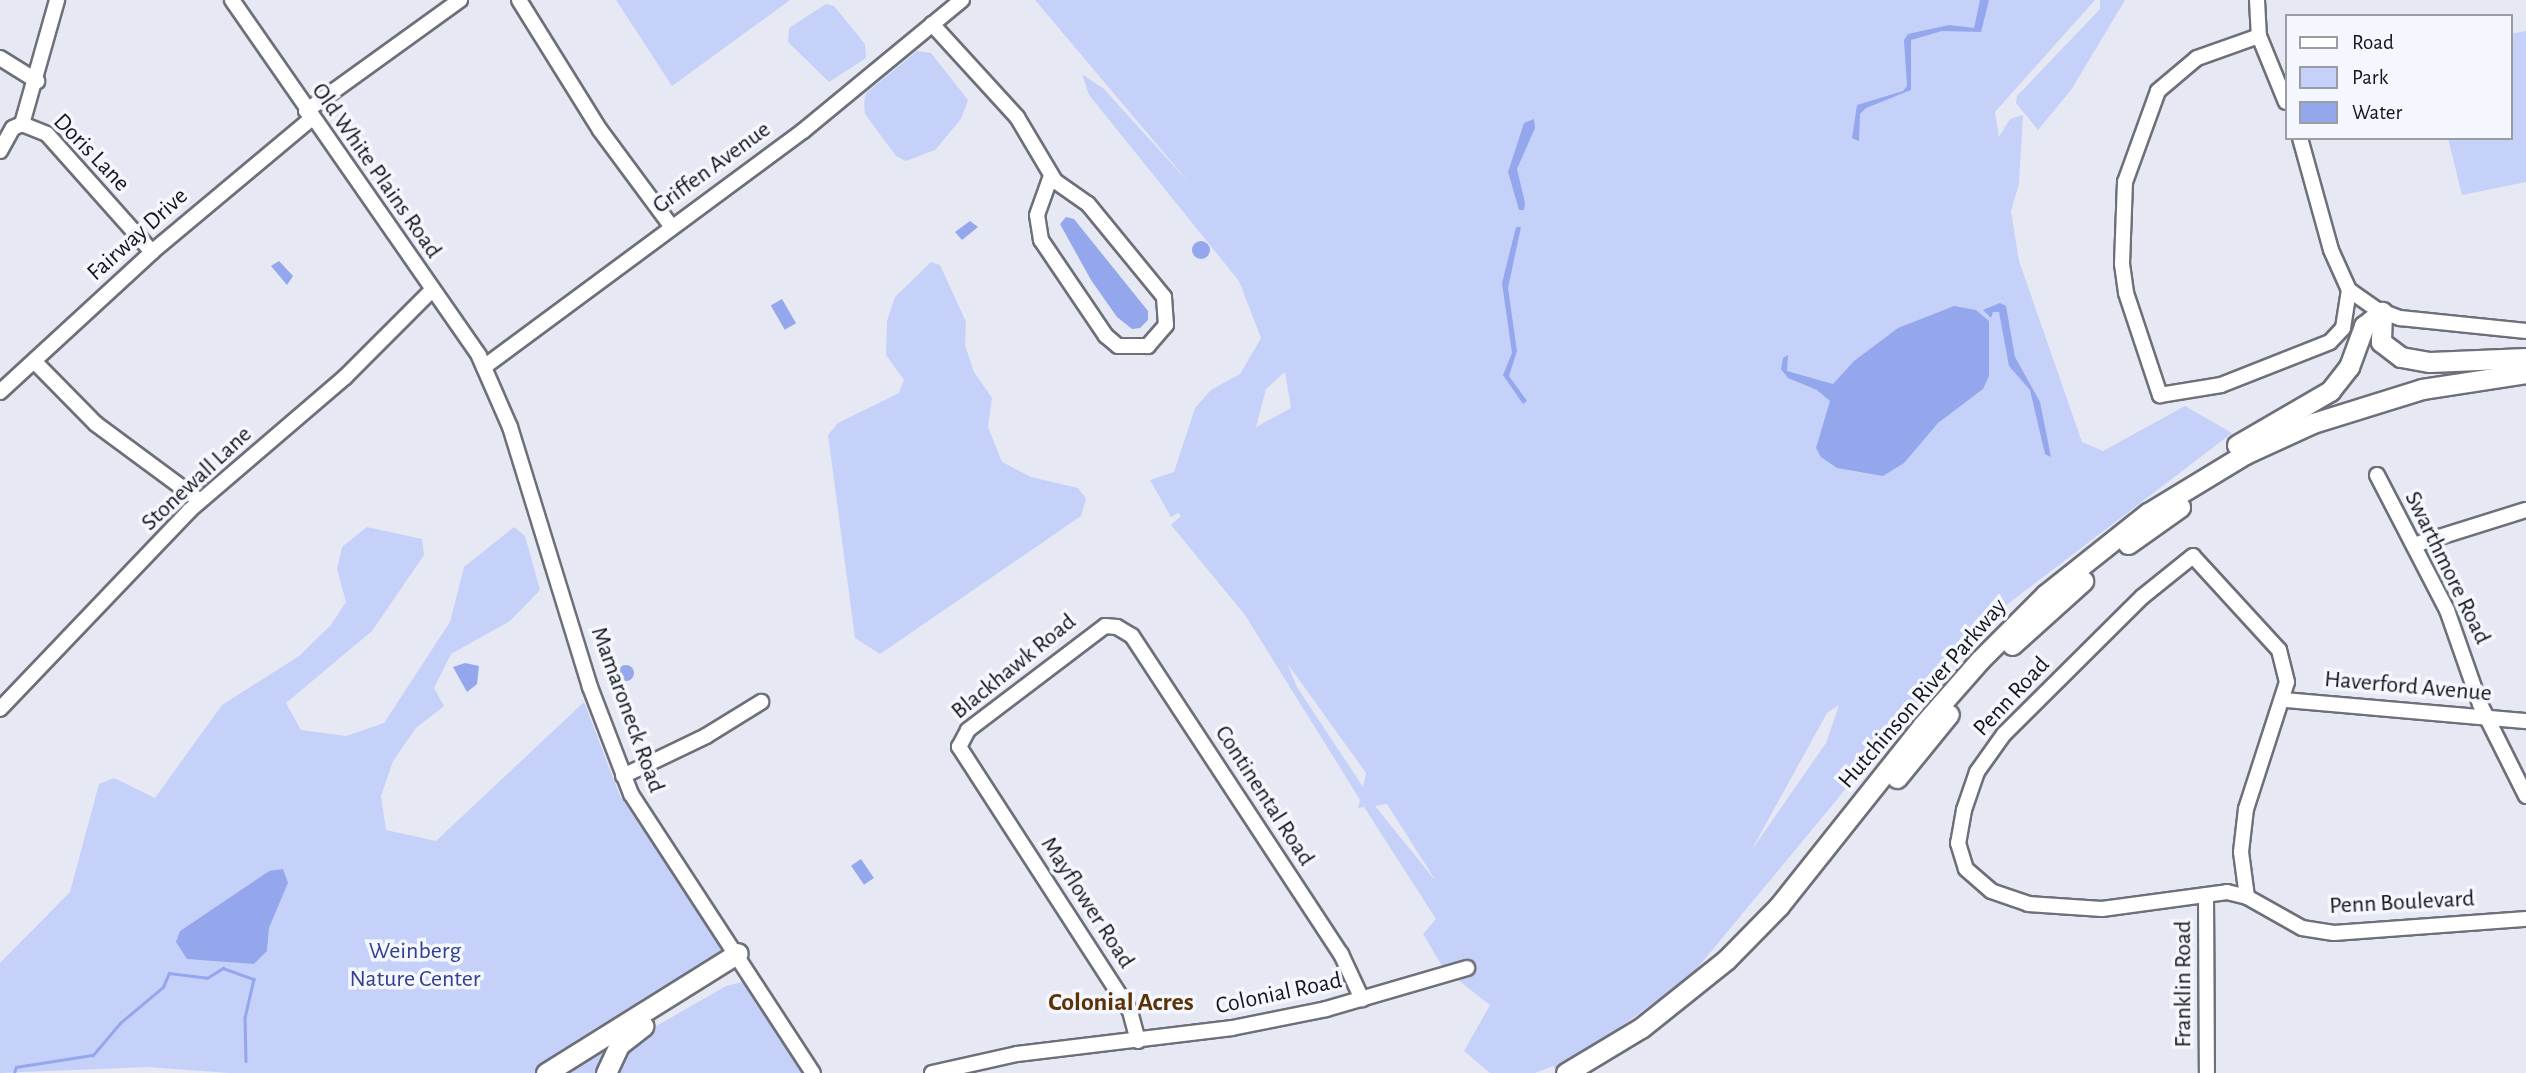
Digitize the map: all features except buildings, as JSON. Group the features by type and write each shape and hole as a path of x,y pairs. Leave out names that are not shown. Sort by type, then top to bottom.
{"highway":[{"path":"2382,312 2381,342 2407,359 2526,358"},
{"path":"2046,594 2104,541 2191,474 2330,391 2349,367 2364,326 2382,312"},
{"name":"Hutchinson River Parkway","path":"1566,1073 1671,1006 1755,932 1933,712 2046,594 2159,506 2279,438 2385,398 2526,373"},
{"name":"Hutchinson River Parkway","path":"1593,1073 1676,1018 1761,944 1986,672 2123,548 2217,484 2316,436 2422,402 2526,386"},
{"path":"547,1073 742,959"},
{"path":"606,1073 615,1052 632,1033 742,959"}],"street":[{"path":"0,151 13,128 22,124 37,80 57,0"},
{"name":"Old White Plains Road","path":"232,0 311,111 484,367"},
{"name":"Fairway Drive","path":"0,392 311,111 460,0"},
{"path":"519,0 600,130 671,226"},
{"name":"Griffen Avenue","path":"484,367 671,226 803,131 962,0"},
{"path":"2257,0 2259,36 2284,97"},
{"path":"932,24 1017,117 1051,176 1088,204 1164,297 1166,325 1148,346 1118,346 1106,336 1041,240 1037,215 1051,176"},
{"path":"2259,36 2197,58 2158,91 2125,182 2126,293 2160,395 2221,385 2330,342 2341,333 2350,290"},
{"path":"0,58 37,80"},
{"name":"Doris Lane","path":"22,124 47,134 152,252"},
{"path":"2301,140 2331,250 2350,290 2382,312 2409,319 2526,331"},
{"name":"Stonewall Lane","path":"0,709 200,501 345,377 432,290"},
{"path":"34,361 96,424 200,501"},
{"name":"Mamaroneck Road","path":"484,367 510,427 623,776 645,818 742,959 813,1073"},
{"name":"Swarthmore Road","path":"2377,475 2451,620 2486,715 2526,796"},
{"path":"2414,545 2526,510"},
{"name":"Penn Road","path":"2206,895 2102,909 2028,904 1991,891 1977,880 1960,857 1958,842 1978,772 2004,734 2188,558 2199,558 2279,650 2287,682 2285,700"},
{"name":"Blackhawk Road","path":"988,794 964,758 962,738 1097,629 1117,626"},
{"name":"Continental Road","path":"1117,626 1132,636 1266,839 1341,954 1362,999"},
{"path":"2247,897 2241,852 2246,809 2285,700"},
{"name":"Haverford Avenue","path":"2285,700 2486,715 2526,721"},
{"path":"623,776 706,736 761,702"},
{"name":"Mayflower Road","path":"988,794 1130,1011 1139,1041"},
{"name":"Penn Boulevard","path":"2206,895 2227,892 2247,897 2302,928 2334,933 2526,919"},
{"name":"Franklin Road","path":"2206,895 2207,1073"},
{"name":"Colonial Road","path":"932,1073 1017,1054 1232,1028 1362,999 1467,968"}],"green space":[{"path":"616,0 790,0 672,86"},
{"path":"1035,0 2095,0 1995,112 1999,137 2010,119 2023,115 2019,184 2011,211 2019,261 2082,442 2103,451 2185,406 2232,433 1983,623 1690,977 1557,1072 1553,1066 1535,1073 1490,1073 1464,1051 1490,1005 1444,969 1423,934 1436,919 1364,807 1358,808 1360,800 1245,615 1171,525 1181,516 1178,513 1171,517 1150,480 1174,472 1195,408 1211,390 1240,374 1261,338 1239,281 1089,95 1082,74 1104,89 1191,185","holes":["1285,372 1291,408 1256,427 1266,389","1287,663 1366,773 1363,787 1297,687","1839,705 1826,743 1751,851 1827,713","1387,804 1434,879 1375,806"]},
{"path":"2100,0 2125,0 2071,90 2038,130 2016,103 2017,96 2100,9"},
{"path":"826,4 834,6 865,44 866,58 829,82 788,42 789,28"},
{"path":"2526,31 2526,182 2462,195 2448,140 2512,140 2512,34"},
{"path":"917,51 931,53 968,100 961,119 935,150 906,161 896,156 865,114 864,103 866,93"},
{"path":"931,262 940,265 966,322 965,345 974,372 992,398 988,427 1002,462 1031,477 1078,488 1086,499 1081,516 880,654 855,638 828,435 838,423 899,393 904,380 886,355 887,321 895,297"},
{"name":"Weinberg Nature Center","path":"367,527 422,539 424,555 372,631 286,703 301,730 346,736 384,723 450,622 464,567 514,527 525,536 540,590 510,621 451,654 434,688 444,706 416,728 393,761 381,796 386,830 436,841 584,702 620,796 725,944 722,954 538,1073 229,1073 148,1067 0,1073 0,963 70,892 99,784 114,778 155,798 222,705 299,656 331,625 346,602 337,569 342,547","holes":["269,871 288,883 269,928 267,951 254,964 226,959 180,931"]},
{"path":"742,982 752,986 806,1073 613,1073 618,1057 639,1036 726,986"},
{"path":"612,1037 599,1073 555,1073"}],"water":[{"path":"1980,0 1989,0 1981,32 1942,31 1911,40 1911,90 1866,108 1860,114 1859,141 1852,138 1857,105 1903,91 1907,86 1904,40 1908,34 1949,25 1974,28"},
{"path":"1534,119 1535,128 1517,169 1525,203 1524,210 1519,210 1508,172 1524,123"},
{"path":"1066,217 1074,219 1148,311 1148,320 1140,328 1132,329 1117,317 1091,280 1060,224"},
{"path":"970,221 978,227 962,240 955,232"},
{"path":"1516,227 1521,227 1508,288 1517,351 1509,376 1527,401 1523,404 1503,375 1512,353 1502,283"},
{"path":"1197,241 1205,241 1210,250 1208,257 1197,259 1192,254 1192,246"},
{"path":"279,261 293,276 287,285 271,266"},
{"path":"782,299 796,323 785,330 771,306"},
{"path":"2000,303 2006,306 2015,357 2040,402 2051,457 2045,454 2030,390 2009,366 1999,312 1993,312 1991,318 1983,310"},
{"path":"1954,306 1976,310 1989,321 1989,376 1983,389 1938,423 1904,463 1883,476 1837,468 1821,457 1816,448 1830,401 1817,390 1788,378 1781,369 1783,358 1788,355 1787,371 1833,384 1854,361 1898,328"},
{"path":"465,663 479,666 477,684 467,692 453,667"},
{"path":"626,665 632,667 632,679 626,681 620,679 618,673 620,667"},
{"path":"861,859 874,878 864,885 851,866"},
{"path":"283,869 288,883 269,928 267,951 254,964 187,959 176,942 180,931 269,871"}],"waterway":[{"path":"14,1073 16,1067 93,1055 120,1023 163,987 169,973 207,978 223,968 254,979 245,1017 246,1061"}],"district":[{"name":"Colonial Acres","path":"1121,1003"}]}
